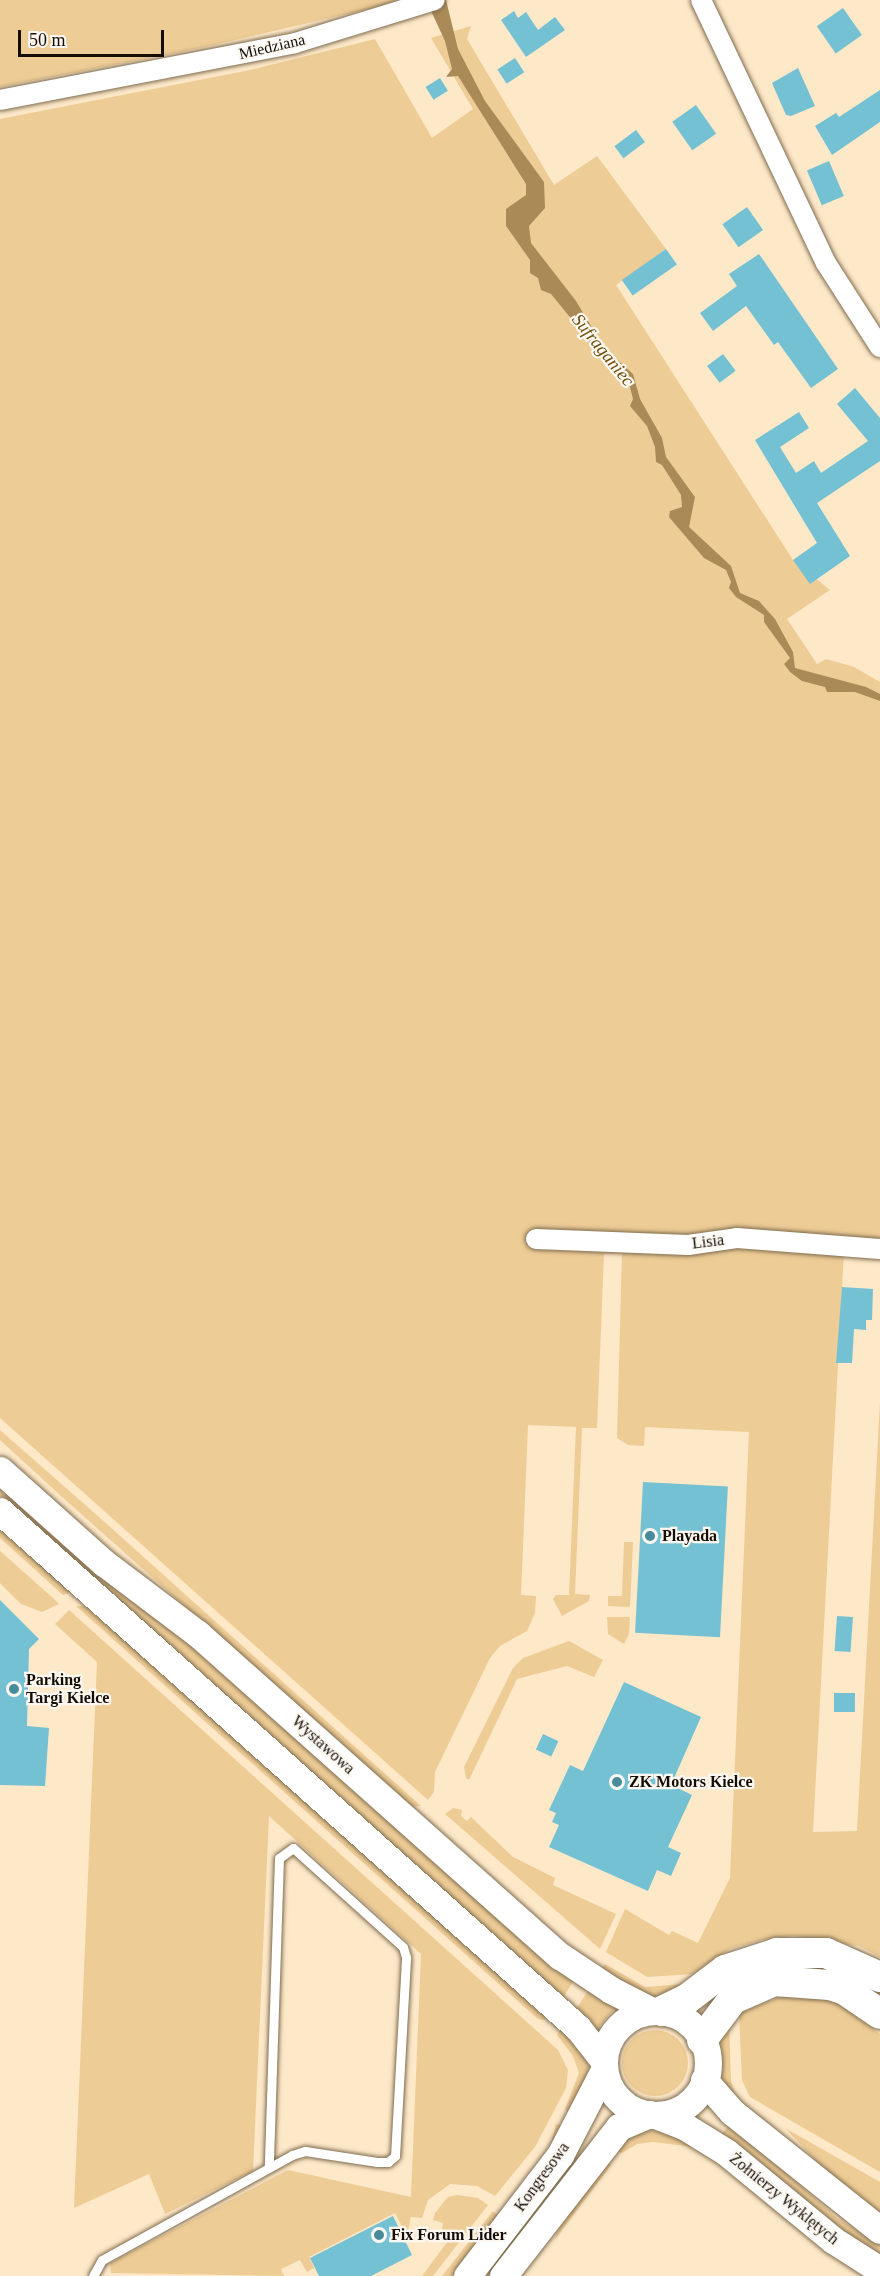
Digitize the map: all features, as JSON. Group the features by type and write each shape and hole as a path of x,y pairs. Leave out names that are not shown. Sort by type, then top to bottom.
{"main road":[{"path":"657,2011 687,1999 725,1970 762,1955 826,1953 880,1977"},
{"path":"702,2040 733,1999 774,1981 813,1981 837,1988 880,2014"}],"street":[{"path":"701,0 826,263 880,347"},
{"name":"Miedziana","path":"0,100 295,43 428,3"},
{"name":"Lisia","path":"536,1239 688,1245 748,1239 880,1249"},
{"name":"Wystawowa","path":"0,1470 104,1563 198,1634 560,1956 611,1990 657,2011"},
{"path":"0,1511 585,2034 604,2065 619,2100 652,2114 673,2112 689,2103 704,2080 707,2056 702,2040 690,2024 657,2011 631,2017 615,2031 604,2065"},
{"name":"Kongresowa","path":"467,2276 560,2155 604,2065"},
{"name":"Żołnierzy Wyklętych","path":"704,2080 732,2112 880,2230"},
{"name":"Kongresowa","path":"503,2276 618,2127 652,2114"},
{"name":"Żołnierzy Wyklętych","path":"652,2114 684,2126 733,2157 825,2234 880,2270"}],"lane":[{"path":"93,2276 102,2260 269,2167 305,2151 377,2162 388,2162 395,2156 406,1957 403,1947 293,1848 279,1858 269,2167"}],"shaded area":[{"path":"0,0 408,0 196,49 0,87"},
{"path":"471,26 467,39 554,185 597,156 666,249 616,285 793,560 830,590 787,619 817,664 826,659 854,667 880,682 880,1244 844,1252 813,1832 857,1831 880,1402 880,1957 859,1946 795,1936 765,1939 730,1949 692,1974 647,1977 606,1952 625,1909 669,1935 672,1931 698,1943 730,1878 749,1432 645,1427 644,1446 628,1445 617,1438 622,1253 604,1254 597,1428 582,1428 575,1594 590,1595 589,1601 562,1616 553,1599 556,1595 569,1595 576,1427 528,1425 521,1595 536,1596 535,1613 527,1631 500,1646 490,1658 435,1772 434,1792 428,1800 0,1418 0,119 250,70 375,39 432,138 473,109 431,38"},
{"path":"0,1430 421,1806 410,1807 61,1496 0,1440"},
{"path":"0,1485 164,1621 574,1980 563,1998 0,1495"},
{"path":"0,1527 70,1590 69,1593 63,1595 0,1538"},
{"path":"624,1542 633,1542 630,1607 608,1606 608,1596 622,1596"},
{"path":"0,1551 59,1604 42,1612 21,1604 0,1583"},
{"path":"76,1606 88,1606 547,2015 544,2020 538,2019"},
{"path":"69,1610 558,2050 568,2070 566,2088 535,2147 495,2196 477,2186 450,2184 428,2200 422,2218 411,2217 408,2230 405,2232 395,2213 309,2257 314,2268 307,2272 300,2260 281,2269 284,2276 111,2273 110,2263 288,2170 411,2197 421,1954 269,1816 253,2171 165,2214 149,2174 74,2208 97,1662 55,1624"},
{"path":"607,1617 630,1617 629,1634 624,1644 608,1634"},
{"path":"569,1641 603,1660 594,1677 567,1666 517,1679 469,1780 466,1778 464,1767 513,1668 523,1658"},
{"path":"453,1808 462,1810 461,1816 467,1821 471,1817 513,1857 555,1878 553,1885 616,1914 600,1949 445,1814"},
{"path":"605,1964 645,1987 684,1984 663,1998 650,1997 600,1971"},
{"path":"589,1989 616,2007 597,2029 575,2011"},
{"path":"789,1994 822,1997 841,2005 880,2034 880,2172 750,2097 742,2080 739,2013"},
{"path":"729,2022 731,2080 736,2100 722,2078 720,2039"},
{"path":"561,2027 587,2059 589,2068 571,2115 565,2109 579,2073 573,2056 557,2035"},
{"path":"661,2030 679,2039 686,2050 688,2063 686,2076 679,2087 668,2094 649,2096 631,2087 624,2076 622,2057 631,2039 642,2032"},
{"path":"556,2124 564,2126 541,2217 533,2215"},
{"path":"731,2124 837,2218 880,2245 880,2256 851,2238 721,2134"},
{"path":"785,2128 880,2182 880,2212 821,2166"},
{"path":"648,2131 668,2132 694,2147 653,2142 637,2144 622,2153 614,2151 629,2137"},
{"path":"606,2161 611,2165 554,2241 565,2213"},
{"path":"457,2195 478,2198 488,2205 433,2276 422,2276 448,2241 441,2237 443,2223 433,2220 435,2213 448,2197"},
{"path":"493,2211 499,2216 453,2276 442,2276"}],"water":[{"name":"Sufraganiec","path":"426,0 446,0 458,49 485,101 544,182 545,208 529,226 531,243 576,301 604,348 633,374 640,399 662,438 666,457 695,497 689,527 731,566 740,593 759,601 775,619 793,652 795,668 866,687 880,694 880,701 855,692 827,692 825,687 802,681 790,672 784,664 790,658 764,622 764,615 736,597 729,588 731,582 726,570 704,558 669,517 670,511 682,507 681,495 662,465 656,462 655,447 647,426 630,406 633,399 628,379 603,361 589,341 580,337 578,327 551,294 541,290 538,278 530,273 530,260 506,226 506,209 526,195 526,184 458,76 446,77 452,69 445,41"}],"building":[{"path":"843,8 862,35 836,53 817,26"},
{"path":"514,11 518,18 526,12 538,30 555,17 565,30 526,57 501,20"},
{"path":"515,58 524,72 507,84 497,69"},
{"path":"798,68 815,106 791,116 786,115 772,83"},
{"path":"440,78 448,91 434,100 426,87"},
{"path":"880,90 880,122 832,155 815,126 836,113 839,117"},
{"path":"696,105 716,134 692,150 672,122"},
{"path":"636,130 645,142 623,158 614,146"},
{"path":"829,161 844,196 822,205 807,170"},
{"path":"747,207 763,230 738,247 722,224"},
{"path":"666,249 677,265 633,296 622,280"},
{"path":"759,254 838,369 811,388 778,342 774,345 746,306 713,331 700,313 737,286 729,274"},
{"path":"723,354 736,371 720,383 707,366"},
{"path":"855,388 880,418 880,461 817,503 850,556 810,584 793,560 817,543 755,440 799,412 809,428 780,447 796,473 814,461 821,473 868,441 837,404"},
{"path":"842,1287 873,1289 872,1320 866,1320 866,1330 854,1329 852,1363 836,1363"},
{"path":"643,1482 728,1486 720,1637 635,1633"},
{"name":"Parking Targi Kielce","path":"0,1600 39,1639 29,1649 27,1726 49,1728 45,1786 0,1785"},
{"path":"837,1616 853,1617 851,1652 835,1651"},
{"name":"ZK Motors Kielce","path":"624,1682 701,1717 671,1785 692,1795 668,1847 681,1853 671,1876 657,1870 648,1891 549,1847 559,1825 552,1822 556,1813 549,1810 570,1765 583,1771"},
{"path":"834,1693 855,1693 855,1712 834,1712"},
{"path":"543,1734 558,1741 551,1757 536,1749"},
{"name":"Fix Forum Lider","path":"393,2216 412,2255 371,2276 319,2276 310,2258"}],"place":[{"name":"Playada","path":"650,1536"},
{"name":"Parking Targi Kielce","path":"14,1689"},
{"name":"ZK Motors Kielce","path":"617,1782"},
{"name":"Fix Forum Lider","path":"379,2235"}]}
